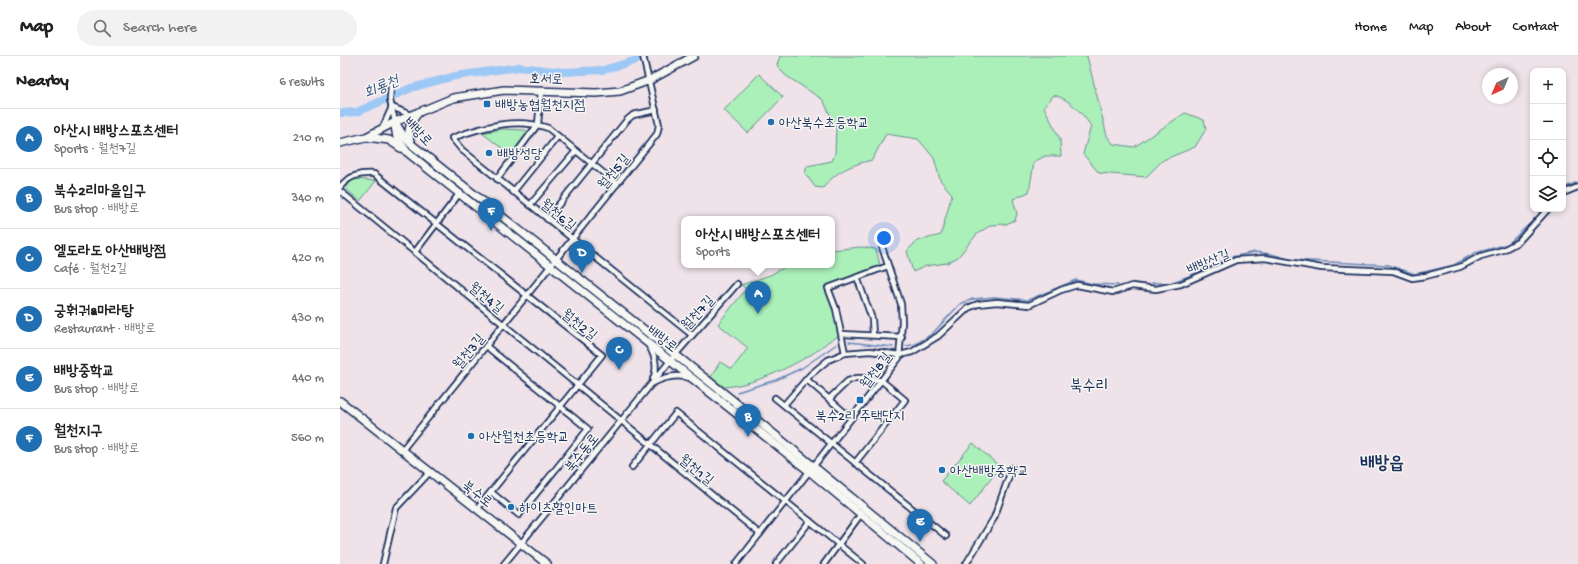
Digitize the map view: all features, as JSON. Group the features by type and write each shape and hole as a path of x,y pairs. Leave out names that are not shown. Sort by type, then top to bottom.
{"street":[{"name":"월천5길","path":"553,263 657,134 659,125 649,76 643,56"},
{"name":"호서로","path":"366,137 395,122 453,98 504,90 596,93 620,91 694,56"},
{"path":"391,85 391,111 395,122"},
{"path":"497,178 538,124 541,91"},
{"path":"411,144 408,137 409,128 413,119 422,110"},
{"path":"547,219 593,164 627,120 633,116 656,110"},
{"path":"391,111 411,115"},
{"path":"381,129 391,111"},
{"name":"배방로","path":"395,122 404,137 411,144 643,338 673,357 696,381 811,468 917,563"},
{"name":"배방로","path":"395,122 397,138 408,153 459,194 553,263 933,564"},
{"name":"월천6길","path":"538,124 503,123 479,128 452,138 462,150 513,192 692,335"},
{"path":"538,124 548,128 617,184"},
{"path":"513,192 558,136"},
{"path":"340,143 366,137 378,137 390,140 408,153"},
{"path":"530,205 576,151"},
{"name":"월천2길","path":"340,187 346,180 353,176 364,173 374,174 602,356 477,509"},
{"path":"1566,192 1578,187"},
{"name":"월천4길","path":"340,191 621,420"},
{"path":"415,252 459,194"},
{"name":"배방산길","path":"900,355 924,346 968,308 978,304 996,302 1029,305 1061,290 1077,285 1113,292 1132,286 1156,289 1181,284 1236,260 1265,258 1322,268 1393,271 1412,278 1426,276 1460,266 1481,256 1504,250 1518,242 1545,212"},
{"name":"월천8길","path":"811,468 882,381 900,355 902,337 901,304 882,247"},
{"name":"월천3길","path":"402,450 553,263"},
{"path":"845,353 836,309 828,288 888,266"},
{"path":"858,277 872,319 874,335"},
{"name":"월천7길","path":"673,357 737,284"},
{"path":"842,334 902,337"},
{"path":"643,338 650,348 656,366 650,385"},
{"path":"486,346 588,429 519,515 490,492"},
{"path":"784,405 806,379 828,360 845,353 870,351 900,355"},
{"name":"북수동로","path":"504,564 673,357"},
{"path":"650,385 658,380 676,376 696,381"},
{"path":"829,399 848,381 856,378 870,378 882,381 905,400 855,463"},
{"path":"806,379 851,418"},
{"path":"775,398 946,536"},
{"name":"북수로","path":"340,401 547,564"},
{"path":"632,467 676,413 863,564"},
{"name":"월천1길","path":"621,420 760,534"},
{"path":"736,564 811,468"},
{"path":"966,564 994,518 1012,468"},
{"path":"383,564 396,508 430,472"},
{"path":"824,564 861,514"},
{"path":"776,564 810,521"},
{"path":"780,558 784,564"}],"green space":[{"path":"780,56 1087,56 1107,136 1113,144 1134,147 1185,113 1204,120 1206,129 1195,147 1163,160 1146,177 1099,173 1083,154 1091,126 1071,103 1054,95 1044,107 1060,139 1061,156 1045,156 1034,162 1029,192 1013,199 1017,214 1015,220 1006,224 991,225 977,234 958,257 947,263 926,266 913,272 907,251 917,241 941,235 952,194 940,180 934,158 918,139 886,134 872,160 857,164 844,170 833,177 823,188 815,187 805,173 807,166 832,161 835,154 836,127 823,100 785,75 777,65"},
{"path":"759,74 783,97 748,133 724,110"},
{"path":"502,129 524,130 529,132 511,155 482,133"},
{"path":"356,179 376,181 360,201 346,189 350,182"},
{"path":"861,247 876,249 880,265 826,287 834,310 840,336 792,365 758,380 735,386 724,387 711,377 720,362 732,369 748,348 718,324 746,289 741,285 770,275 783,268 835,268 835,250"},
{"path":"973,443 1000,467 970,506 941,481"}],"waterway":[{"name":"회룡천","path":"340,113 357,112 411,88 455,76 519,67 562,72 603,70 637,60 645,56"},
{"path":"1566,187 1578,182"},
{"path":"1152,283 1170,283 1213,267 1231,257 1255,252 1271,254 1292,260 1388,265 1415,274 1454,265 1475,253 1508,244 1538,216 1540,212"},
{"path":"906,346 916,344 932,334 960,304 973,299 994,297 1028,300 1076,280 1093,284 1118,285"},
{"path":"849,342 893,347"},
{"path":"737,392 776,380 802,368 837,344"}],"place":[{"name":"배방농협월천지점","path":"487,104"},
{"name":"아산북수초등학교","path":"771,122"},
{"name":"배방성당","path":"489,153"},
{"name":"월천지구","path":"491,231"},
{"name":"궁훠궈&마라탕","path":"582,273"},
{"name":"아산시 배방스포츠센터","path":"758,314"},
{"name":"엘도라도 아산배방점","path":"619,370"},
{"name":"북수2리 주택단지","path":"860,400"},
{"name":"아산월천초등학교","path":"471,436"},
{"name":"북수2리마을입구","path":"748,437"},
{"name":"아산배방중학교","path":"942,470"},
{"name":"하이츠할인마트","path":"511,507"},
{"name":"배방중학교","path":"920,542"}],"district":[{"name":"북수리","path":"1089,384"},
{"name":"배방읍","path":"1382,462"}]}
